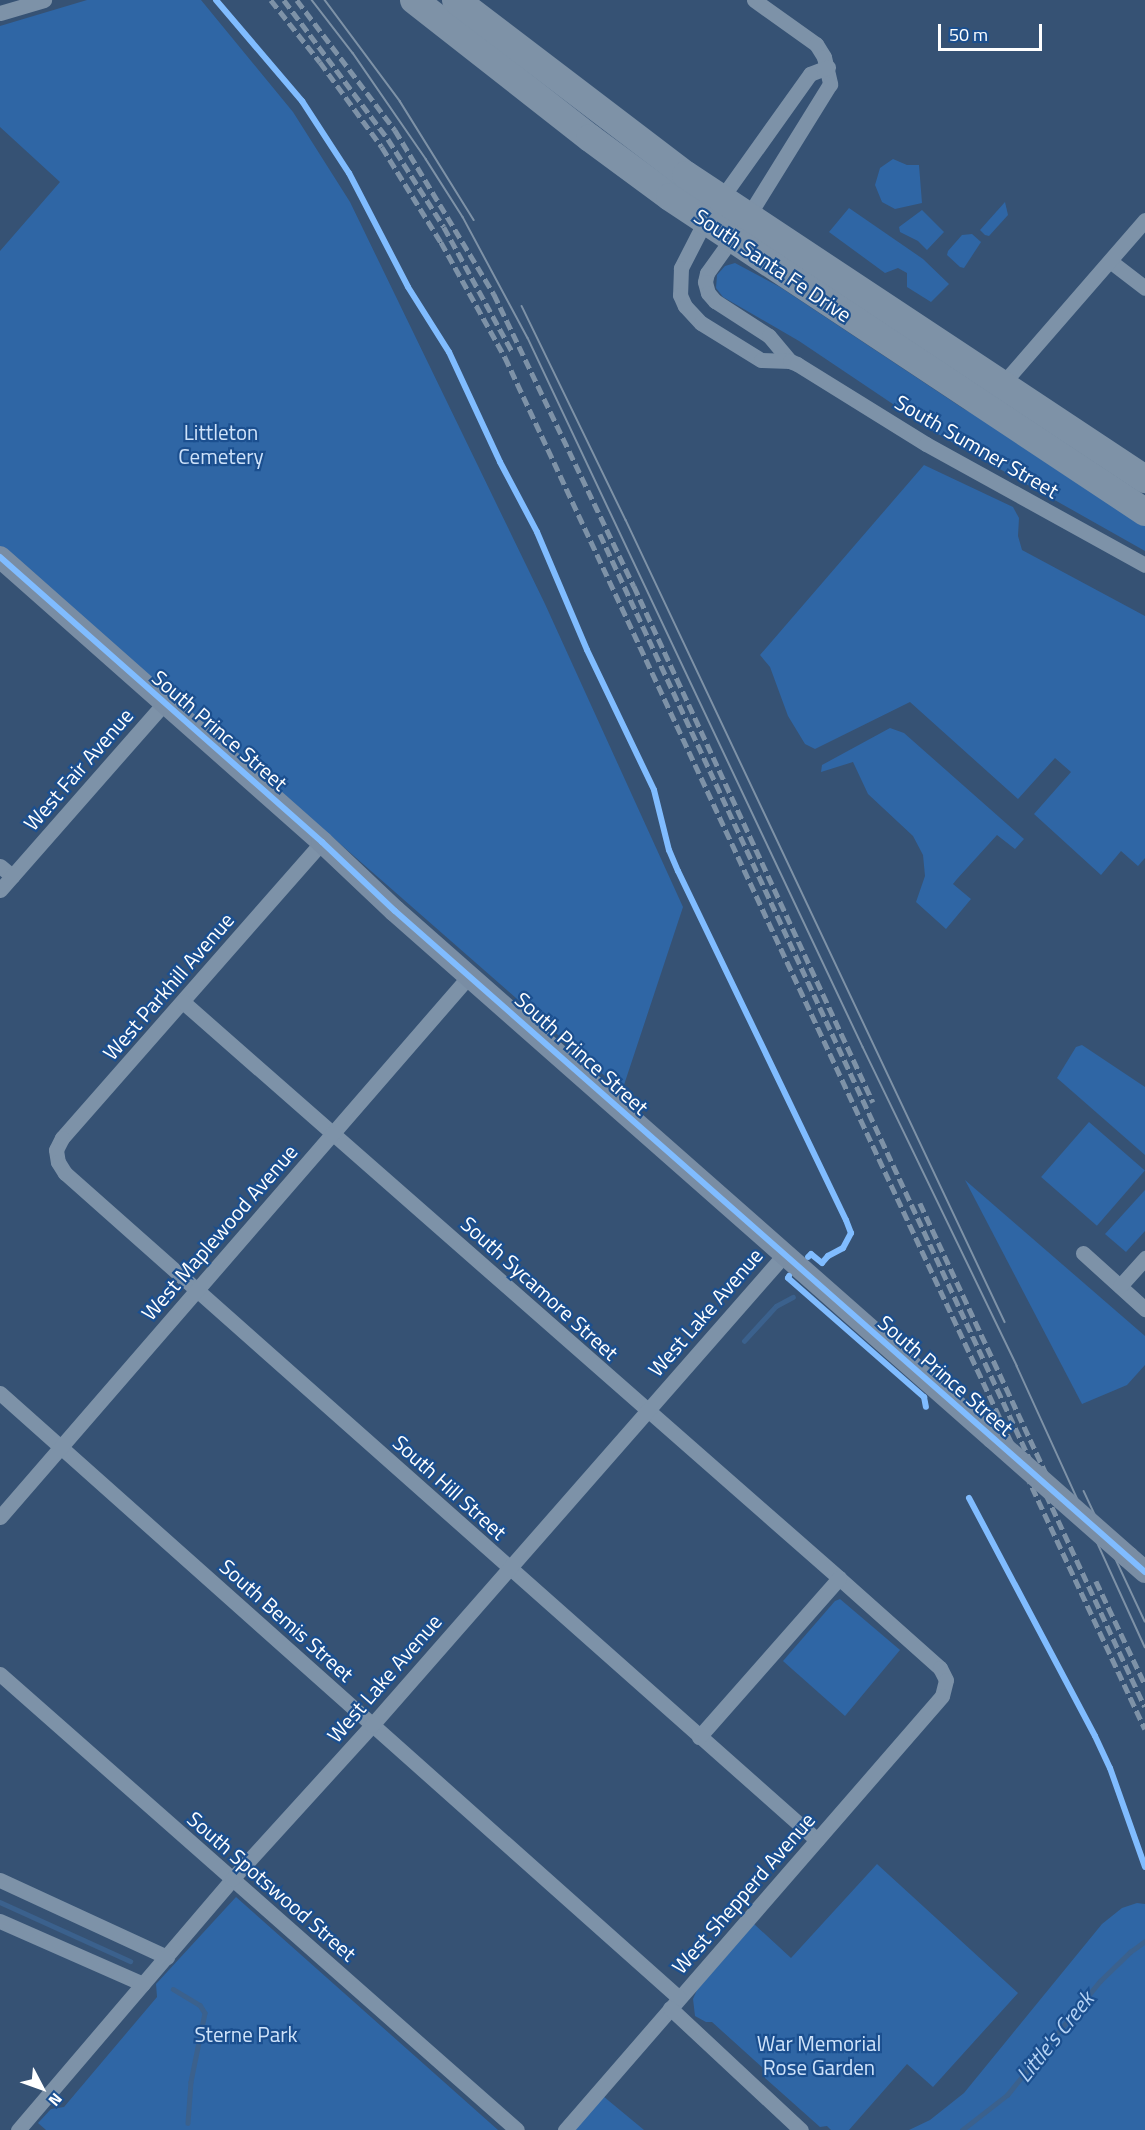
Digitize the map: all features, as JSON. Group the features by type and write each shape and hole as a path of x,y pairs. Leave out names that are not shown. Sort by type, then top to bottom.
{"highway":[{"name":"South Santa Fe Drive","path":"414,0 590,138 740,227 993,394 1145,479"},
{"name":"South Santa Fe Drive","path":"456,0 606,116 713,210"},
{"name":"South Santa Fe Drive","path":"993,394 1145,512"}],"street":[{"path":"0,14 44,0"},
{"path":"740,227 830,84 828,67 816,44 754,0"},
{"name":"South Sumner Street","path":"790,361 761,360 701,323 685,306 680,296 681,268 713,210 810,74 828,67"},
{"path":"993,394 1145,220"},
{"name":"South Sumner Street","path":"740,227 707,273 705,282 708,292 715,301 769,336 790,361 980,475 1145,565"},
{"path":"1110,261 1145,288"},
{"name":"South Prince Street","path":"0,557 783,1255 1145,1572"},
{"name":"West Fair Avenue","path":"0,890 164,703"},
{"name":"West Parkhill Avenue","path":"58,1162 56,1150 62,1138 322,842"},
{"path":"0,866 12,876"},
{"name":"West Maplewood Avenue","path":"0,1517 470,975"},
{"name":"South Sycamore Street","path":"183,1002 334,1132 646,1410 839,1578 940,1668 946,1680"},
{"name":"South Hill Street","path":"58,1162 65,1173 817,1840"},
{"path":"1083,1253 1145,1309"},
{"name":"West Lake Avenue","path":"18,2130 232,1879 372,1725 783,1255"},
{"path":"1120,1286 1145,1258"},
{"name":"South Bemis Street","path":"0,1393 372,1725 675,2003 801,2130"},
{"path":"699,1737 839,1578"},
{"name":"South Spotswood Street","path":"0,1674 517,2130"},
{"name":"West Shepperd Avenue","path":"565,2130 942,1696 946,1680"},
{"path":"0,1880 167,1956"},
{"path":"0,1921 143,1984"}],"green space":[{"name":"Littleton Cemetery","path":"87,0 201,0 293,112 350,202 545,604 683,907 622,1091 0,546 0,251 60,182 0,127 0,26"},
{"path":"893,159 907,165 919,165 922,203 895,209 882,202 875,185 880,168"},
{"path":"1005,202 1008,215 989,236 985,235 980,230"},
{"path":"849,208 923,259 949,284 931,302 907,287 907,273 898,268 885,273 829,232"},
{"path":"922,210 944,232 927,250 918,241 900,232 899,227"},
{"path":"972,234 981,242 964,268 960,267 947,255 948,251 962,235"},
{"path":"735,263 780,287 964,409 1030,442 1145,518 1145,551 936,433 799,341 723,297 716,288 717,275 725,266"},
{"path":"924,465 1013,507 1019,518 1018,536 1022,550 1145,616 1145,858 1138,866 1121,851 1101,875 1034,814 1071,772 1055,758 1018,799 910,702 815,749 805,744 788,716 770,667 760,655"},
{"path":"890,728 904,733 1024,839 1015,849 997,835 957,879 953,884 971,899 946,929 916,902 925,876 923,855 913,836 868,794 853,762 821,772 822,765"},
{"path":"1082,1045 1145,1087 1145,1155 1057,1078 1076,1047"},
{"path":"1089,1122 1145,1171 1097,1226 1041,1177"},
{"path":"965,1180 1145,1336 1145,1365 1127,1385 1082,1404"},
{"path":"1145,1190 1145,1231 1126,1252 1105,1234"},
{"path":"840,1599 900,1650 845,1716 783,1661 835,1601"},
{"name":"War Memorial Rose Garden","path":"877,1864 1018,1993 933,2087 907,2064 849,2130 831,2130 827,2126 820,2127 765,2078 764,2069 712,2022 706,2022 695,2016 693,1999 697,1990 754,1924 791,1958"},
{"name":"Sterne Park","path":"236,1897 498,2130 46,2130 38,2123 51,2109 64,2107 157,1997 156,1984"},
{"path":"1137,1903 1145,1904 1145,2130 909,2130 930,2120 964,2093 1102,1924 1122,1908"},
{"path":"603,2096 644,2130 574,2130"}],"waterway":[{"path":"744,1341 776,1306 793,1297"},
{"name":"Little's Creek","path":"0,1902 130,1961"},
{"name":"Little's Creek","path":"962,2130 1007,2095 1100,1981 1145,1941"},
{"name":"Little's Creek","path":"173,1989 200,2005 205,2013 191,2082 188,2123"}],"tram line":[{"path":"312,0 353,53 426,159 463,217 528,338 863,1047 1017,1366 1145,1647"},
{"path":"325,0 400,101 474,220"},
{"path":"522,306 626,520 1005,1322"},
{"path":"1084,1491 1145,1621"}],"railway":[{"path":"271,0 382,147 441,242 505,357 1145,1729"},
{"path":"284,0 388,139 444,227 513,353"},
{"path":"297,0 395,130 494,294 634,586 873,1102"},
{"path":"600,534 1145,1707"},
{"path":"920,1203 1048,1478"},
{"path":"1096,1581 1145,1684"}],"cycle path":[{"path":"216,0 302,101 349,173 408,287 449,352 500,462 537,532 587,650 654,790 669,850 678,871 851,1233 843,1248 828,1256 822,1263 811,1254 808,1257"},
{"path":"0,557 322,842 395,911 1145,1572"},
{"path":"789,1276 788,1278 924,1397 926,1407"},
{"path":"969,1498 1095,1736 1110,1768 1145,1867"}]}
